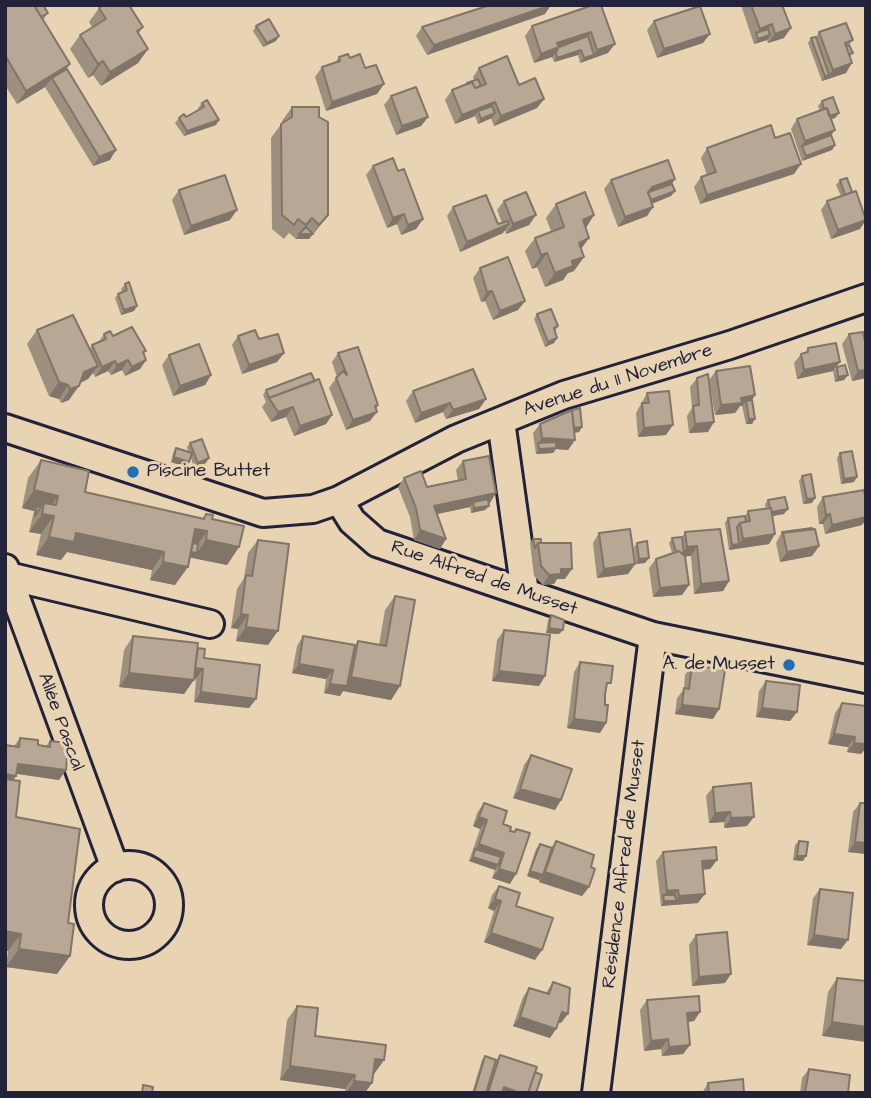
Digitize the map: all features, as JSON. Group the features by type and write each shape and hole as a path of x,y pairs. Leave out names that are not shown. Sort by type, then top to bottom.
{"street":[{"name":"Avenue du 11 Novembre","path":"339,500 456,439 564,395 730,345 866,298"},
{"path":"501,421 525,593"},
{"path":"5,428 263,513 313,509 339,500"},
{"name":"Rue Alfred de Musset","path":"339,500 352,521 377,543 653,636 866,679"},
{"name":"Allée Pascal","path":"7,572 210,624"},
{"name":"Allée Pascal","path":"7,572 115,868"},
{"name":"Résidence Alfred de Musset","path":"596,1093 653,636"}],"building":[{"path":"5,5 34,5 70,64 26,91 5,55"},
{"path":"34,5 43,5 48,13 41,17"},
{"path":"103,5 129,5 143,27 137,31 148,49 110,72 103,61 98,64 80,35 106,19 99,8"},
{"path":"490,5 551,5 434,45 422,27"},
{"path":"593,5 601,5 615,44 597,50 591,32 557,43 559,47 541,54 532,26"},
{"path":"751,5 782,5 791,28 775,34 772,24 760,29"},
{"path":"700,6 710,34 664,49 654,21"},
{"path":"269,19 279,36 267,43 256,26"},
{"path":"846,23 853,40 845,43 852,63 833,70 819,32"},
{"path":"768,29 770,35 758,39 756,33"},
{"path":"588,36 594,55 584,58 581,50 557,58 559,47"},
{"path":"816,37 829,75 825,76 811,38"},
{"path":"849,45 853,53 849,54 846,46"},
{"path":"348,54 350,58 360,54 365,68 376,65 384,84 332,102 322,67 340,61 339,57"},
{"path":"507,56 519,85 535,78 544,99 501,116 495,102 462,115 452,90 472,82 475,88 486,84 479,68"},
{"path":"67,69 116,150 99,157 52,78"},
{"path":"478,79 481,86 475,88 472,82 467,83"},
{"path":"416,87 428,117 402,126 391,96"},
{"path":"833,97 839,113 829,116 822,101"},
{"path":"207,100 219,120 187,131 179,118 204,107 202,103"},
{"path":"492,106 495,113 481,119 478,111"},
{"path":"292,107 319,107 319,117 328,122 328,215 319,225 312,218 306,225 298,219 294,225 282,215 281,124 292,117"},
{"path":"827,108 835,130 805,141 797,119"},
{"path":"771,125 775,138 790,133 801,164 707,195 701,177 716,172 707,148"},
{"path":"831,135 835,145 806,156 802,146"},
{"path":"393,158 398,171 404,169 423,219 408,225 404,214 393,218 373,166"},
{"path":"668,160 675,179 652,187 648,192 653,207 625,217 611,180"},
{"path":"225,175 237,210 191,226 179,190"},
{"path":"847,178 852,192 845,195 840,180"},
{"path":"672,184 675,191 651,200 649,192"},
{"path":"856,191 866,220 838,230 827,201"},
{"path":"526,192 536,215 513,224 504,201"},
{"path":"585,192 594,215 583,220 589,238 579,243 584,257 572,261 573,266 555,273 547,253 541,255 535,238 564,227 556,204"},
{"path":"486,195 498,224 508,221 509,224 467,242 453,207"},
{"path":"306,227 313,234 299,234"},
{"path":"508,257 525,301 500,311 492,291 487,292 480,268"},
{"path":"129,282 137,306 124,310 118,294 127,290 125,284"},
{"path":"551,309 558,326 554,328 557,338 548,342 537,314"},
{"path":"73,315 98,366 84,372 79,386 70,389 68,385 59,382 37,330"},
{"path":"132,327 146,351 143,352 146,360 132,367 128,360 117,365 115,361 102,367 92,345 106,339 104,334 110,331 113,336"},
{"path":"255,330 259,339 278,334 284,353 249,365 238,336"},
{"path":"863,332 866,341 866,370 858,371 849,334"},
{"path":"836,343 840,362 804,370 801,354 808,352 808,348"},
{"path":"199,344 211,375 180,386 169,355"},
{"path":"358,347 378,405 375,406 377,412 353,420 336,378 343,371 347,375 338,353"},
{"path":"845,365 848,375 838,377 837,367"},
{"path":"750,366 755,395 741,398 742,403 721,405 716,371"},
{"path":"473,369 486,399 453,410 450,403 421,413 413,391"},
{"path":"311,373 315,381 269,398 266,390"},
{"path":"708,374 714,422 695,424 693,406 699,405 697,378"},
{"path":"319,379 332,415 300,426 293,407 278,412 269,398"},
{"path":"669,391 673,425 644,428 642,403 649,403 647,393"},
{"path":"752,400 755,419 749,419 746,401"},
{"path":"580,408 582,427 574,428 572,410"},
{"path":"572,410 575,440 542,438 540,424"},
{"path":"202,439 209,458 198,463 190,443"},
{"path":"556,442 556,448 539,449 538,443"},
{"path":"176,448 192,453 189,462 174,457"},
{"path":"852,451 857,477 844,479 840,453"},
{"path":"489,456 496,493 434,506 446,539 420,530 416,508 404,478 421,471 427,487 466,479 463,461"},
{"path":"41,460 89,471 85,492 204,519 206,514 213,515 212,519 244,526 239,547 206,540 207,531 195,529 188,567 163,562 164,552 76,533 74,542 49,537 54,516 42,514 44,503 56,505 58,496 34,490"},
{"path":"811,474 815,498 807,499 802,476"},
{"path":"864,490 866,517 832,525 830,514 826,515 823,497"},
{"path":"785,497 788,509 772,512 768,500"},
{"path":"488,499 489,506 474,508 473,502"},
{"path":"771,508 775,534 743,539 740,523 750,521 748,511"},
{"path":"745,516 746,522 737,527 739,544 732,545 728,518"},
{"path":"812,528 783,533 784,538 782,532"},
{"path":"630,529 635,564 604,569 599,533"},
{"path":"720,529 729,581 701,584 697,546 687,547 685,532"},
{"path":"815,529 819,546 787,552 783,533"},
{"path":"682,537 684,555 676,552 672,538"},
{"path":"533,539 541,539 541,543 535,548"},
{"path":"258,540 289,544 278,631 246,627 248,615 241,614 246,575 252,576"},
{"path":"647,541 649,558 639,559 637,543"},
{"path":"193,543 198,544 197,553 191,552"},
{"path":"538,543 571,543 572,569 561,569 561,574 549,575 541,566"},
{"path":"679,551 685,556 689,585 660,588 656,559"},
{"path":"395,596 415,600 400,686 351,677 358,641 386,646"},
{"path":"551,615 564,620 563,630 549,628"},
{"path":"504,630 550,635 545,676 499,671"},
{"path":"133,636 198,643 194,680 129,673"},
{"path":"303,636 355,645 347,686 330,684 333,670 299,664"},
{"path":"198,648 205,649 204,658 260,665 256,699 201,692 203,669 195,668"},
{"path":"580,662 613,666 611,683 607,683 605,694 605,705 608,705 606,723 574,719"},
{"path":"692,665 725,670 719,709 682,705 684,688 689,689"},
{"path":"766,681 800,685 797,712 762,708"},
{"path":"842,703 866,706 866,744 854,743 855,737 834,734"},
{"path":"20,738 38,740 38,745 50,747 50,741 68,743 66,770 18,764 16,776 5,774 5,745 19,747"},
{"path":"531,755 572,769 561,800 520,789"},
{"path":"5,779 20,781 16,817 80,829 68,923 74,924 70,956 19,949 21,934 5,931"},
{"path":"751,783 754,817 731,818 730,812 715,813 713,787"},
{"path":"484,803 507,811 503,824 511,827 510,831 515,832 516,829 530,833 516,874 499,869 504,853 479,844 487,820 479,817"},
{"path":"860,803 866,803 866,843 855,842"},
{"path":"556,841 594,855 591,867 595,869 589,887 545,872"},
{"path":"799,841 808,842 806,856 797,856"},
{"path":"540,844 552,848 543,875 530,871"},
{"path":"716,847 717,860 702,861 705,894 679,896 678,890 667,891 663,852"},
{"path":"475,849 501,857 498,865 473,857"},
{"path":"499,886 520,893 516,906 553,918 542,950 491,933 501,901 495,899"},
{"path":"820,889 853,893 848,940 814,935"},
{"path":"663,895 675,895 676,901 664,901"},
{"path":"727,932 731,974 699,977 696,935"},
{"path":"837,978 866,981 866,1027 832,1022"},
{"path":"553,982 570,988 568,1014 562,1012 556,1029 520,1017 529,988 549,994"},
{"path":"699,996 700,1012 687,1013 690,1045 669,1047 668,1039 651,1041 647,1000"},
{"path":"297,1006 318,1008 315,1036 386,1045 384,1060 375,1059 372,1083 354,1081 355,1075 290,1066"},
{"path":"500,1055 537,1067 528,1093 504,1087 502,1093 488,1093"},
{"path":"485,1056 496,1060 486,1093 474,1093"},
{"path":"809,1069 850,1075 848,1093 805,1093"},
{"path":"535,1072 542,1075 536,1093 528,1093"},
{"path":"743,1079 744,1093 709,1093 708,1083"},
{"path":"143,1085 153,1087 152,1093 142,1093"}],"place":[{"name":"Piscine Buttet","path":"133,472"},
{"name":"A. de Musset","path":"789,665"}]}
